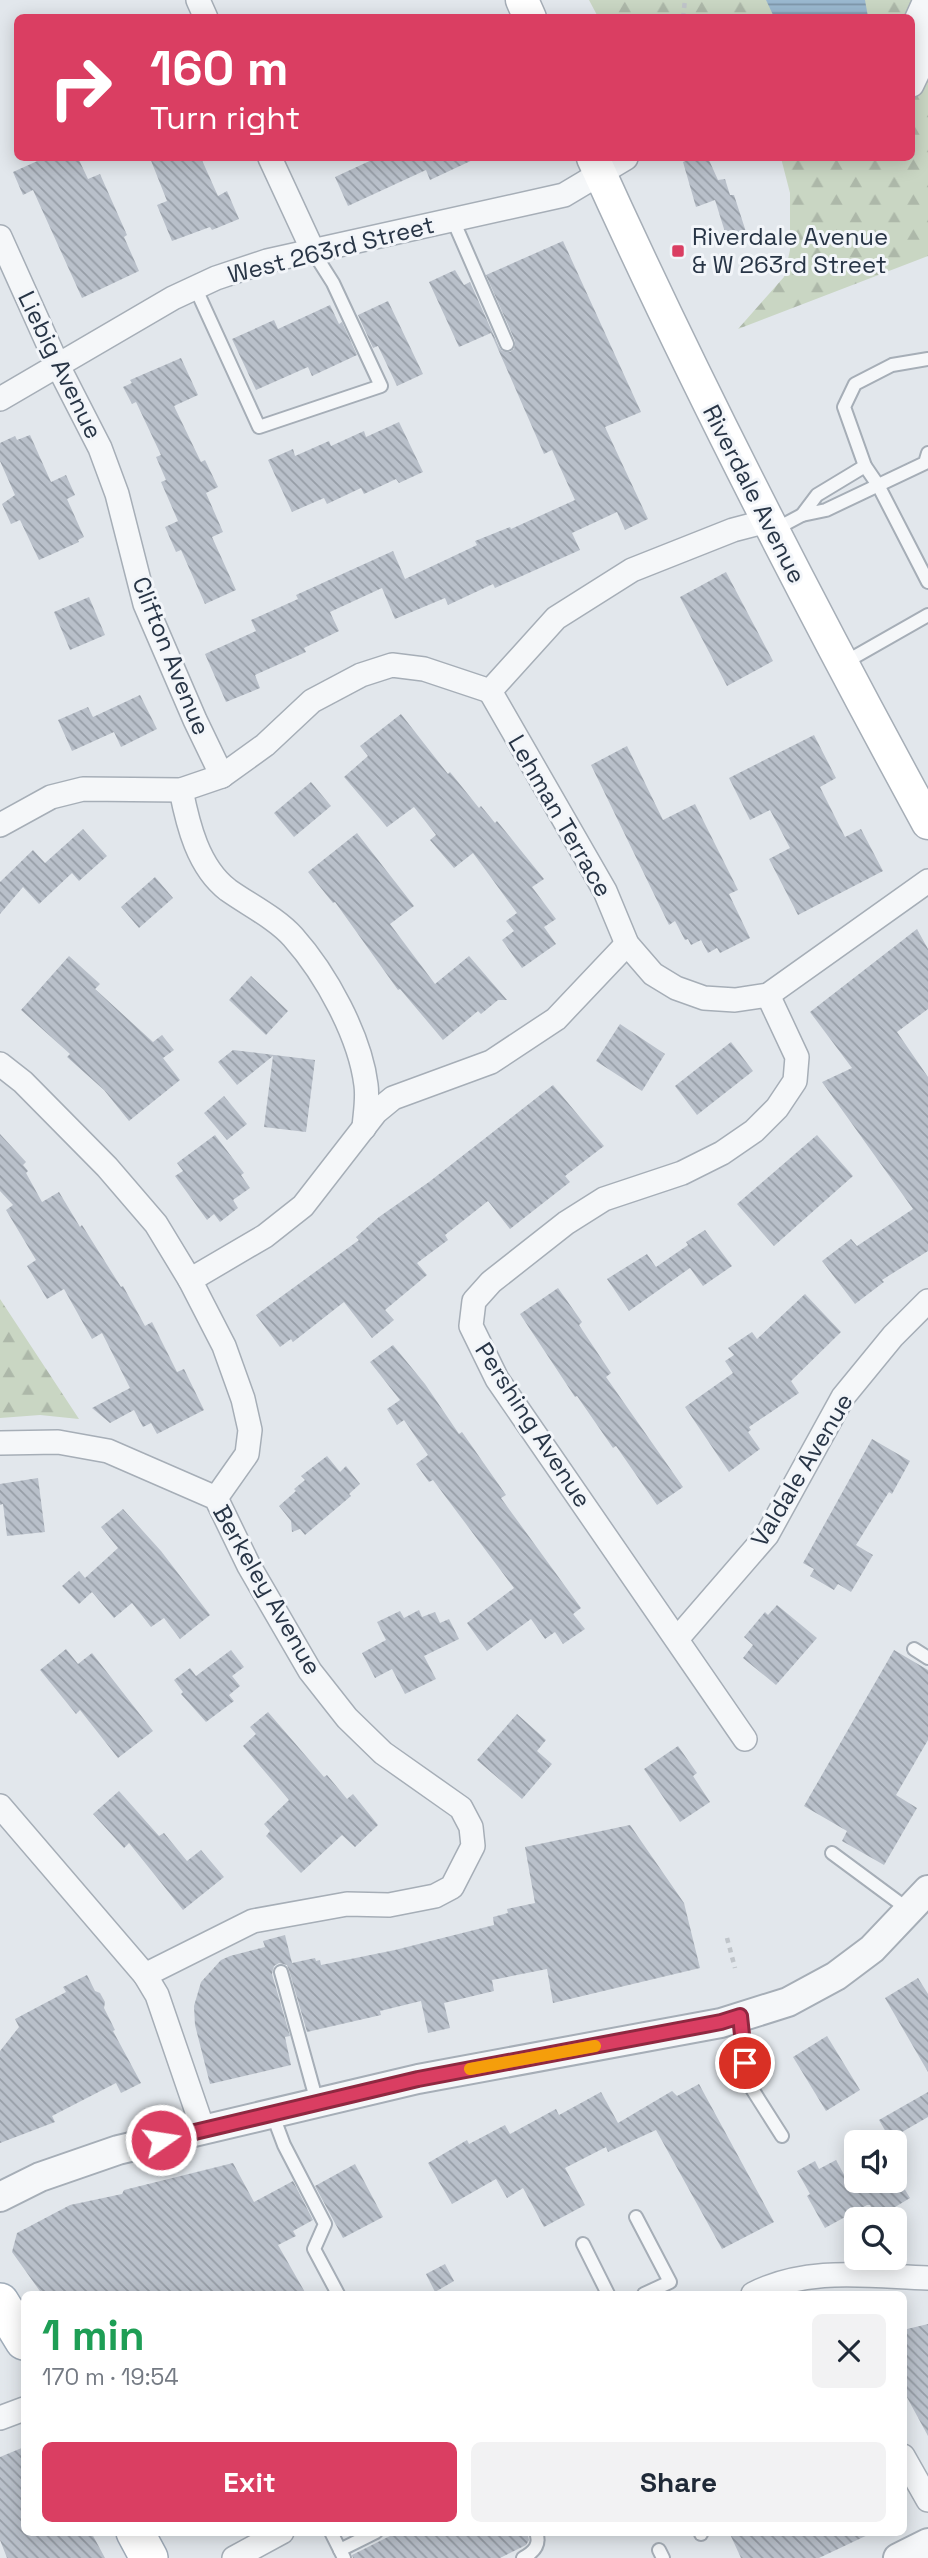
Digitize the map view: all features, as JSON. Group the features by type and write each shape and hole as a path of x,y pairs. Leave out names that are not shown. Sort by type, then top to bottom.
{"main road":[{"name":"Riverdale Avenue","path":"607,163 676,338 842,665 928,823"},
{"path":"0,2302 21,2336"},
{"path":"137,2536 149,2558"}],"street":[{"path":"915,79 919,70 926,12"},
{"path":"271,161 314,253"},
{"name":"West 263rd Street","path":"0,399 195,287 267,261 314,253 564,195 607,163"},
{"name":"Liebig Avenue","path":"0,237 58,366 100,448 117,494"},
{"name":"Clifton Avenue","path":"117,494 145,604 222,776"},
{"path":"0,825 51,797 83,789 181,790 222,776 265,745 312,701 361,675 392,665 424,669 490,691 556,618 632,570 733,530 770,526"},
{"name":"Lehman Terrace","path":"490,691 605,891 627,944 653,974 676,988 704,998 735,1000 768,995"},
{"path":"181,790 189,826 202,859 225,888 292,936 321,975 346,1019 361,1059 367,1087 364,1128"},
{"path":"768,995 928,881"},
{"path":"190,1280 265,1236 303,1206 376,1112 393,1098 491,1062 556,1019 627,944"},
{"name":"Pershing Avenue","path":"745,1739 497,1379 471,1326 474,1301 491,1282 566,1223 604,1199 682,1173 722,1153 754,1131 777,1108 795,1081 797,1057 768,995"},
{"path":"0,1064 23,1083 107,1167 156,1224 190,1280 223,1346 243,1399 250,1430 247,1454 216,1498"},
{"name":"Valdale Avenue","path":"677,1639 767,1535 843,1396 893,1336 928,1301"},
{"name":"Berkeley Avenue","path":"0,1443 58,1442 108,1451 216,1498 249,1566 310,1671 347,1718 383,1753 461,1808 471,1827 473,1846 452,1887 435,1896 390,1905 347,1903 253,1921 145,1975"},
{"path":"0,1806 145,1975 157,1995 203,2129"},
{"path":"0,2197 40,2177 118,2150 418,2079 721,2022 788,2002 836,1976 873,1949 919,1900"},
{"path":"772,2291 805,2286 829,2274 928,2278"},
{"path":"0,2418 21,2410"},
{"path":"907,2463 928,2500"},
{"path":"234,2558 275,2536"},
{"path":"898,2558 928,2543"}],"lane":[{"path":"453,220 507,344"},
{"path":"195,287 259,427 381,386 333,283 314,253"},
{"path":"928,359 892,365 855,384 844,407 865,466 878,485 928,582"},
{"path":"770,526 826,510 925,463 928,453"},
{"path":"802,515 817,495 865,466"},
{"path":"842,665 928,615"},
{"path":"914,1649 928,1658"},
{"path":"832,1853 919,1900"},
{"path":"281,1972 317,2102"},
{"path":"740,2016 747,2081 782,2136"},
{"path":"272,2113 284,2145 325,2224 314,2249 336,2291"},
{"path":"636,2217 670,2281 650,2291"},
{"path":"583,2244 606,2291"},
{"path":"333,2536 342,2554 370,2536"},
{"path":"523,2558 533,2552 538,2542 537,2536"}],"path":[{"path":"727,1938 735,1968"}],"green space":[{"path":"589,0 928,0 928,256 738,329 784,277 790,250 790,193 782,161 915,161 915,14 596,14"},
{"path":"0,1299 79,1419 40,1415 0,1418"}],"water":[{"path":"766,0 865,0 867,14 773,14"}],"building":[{"path":"37,161 79,161 88,179 100,174 127,235 124,237 139,271 82,298 33,190 23,195 13,172"},
{"path":"151,161 202,161 218,196 227,191 239,219 172,241 157,205 167,201"},
{"path":"370,161 471,161 430,180 426,170 348,206 335,177"},
{"path":"709,161 718,180 725,179 730,195 734,195 748,238 729,245 715,200 696,207 683,162"},
{"path":"563,241 641,412 605,427 648,519 625,530 617,512 572,533 580,550 495,588 493,584 448,605 445,598 395,619 382,588 330,612 339,631 304,648 306,652 255,675 260,688 226,702 205,654 256,631 251,620 298,599 296,595 393,551 405,579 477,545 475,541 510,527 511,529 575,500 552,450 544,454 491,333 459,347 429,282 455,270 464,285 470,282 499,347 502,351 510,352 514,349 515,341 486,275"},
{"path":"388,301 423,374 397,386 378,346 373,348 358,315"},
{"path":"330,305 339,324 342,322 357,355 312,376 308,367 256,390 232,339 274,320 278,329"},
{"path":"181,358 198,395 174,406 201,462 205,460 218,487 206,493 223,532 212,537 236,590 205,604 181,550 176,552 165,527 178,521 161,482 166,480 156,457 161,455 136,402 132,404 123,387 132,383 130,380"},
{"path":"399,422 423,472 399,483 396,479 364,494 361,488 327,504 324,498 292,512 268,460 293,449 295,456 329,441 331,446 364,431 366,437"},
{"path":"30,435 51,482 66,475 75,495 67,499 84,537 78,540 79,542 39,560 20,520 11,524 2,504 15,495 0,461 0,443 15,436 17,440"},
{"path":"726,572 773,661 727,686 680,597"},
{"path":"89,597 105,635 70,650 54,612"},
{"path":"140,695 157,729 121,747 114,732 72,751 58,720 88,707 93,717"},
{"path":"401,714 448,774 450,772 479,808 481,806 495,823 497,821 544,879 532,887 556,919 544,927 556,944 522,968 502,940 514,931 506,921 517,913 473,853 454,868 430,840 436,835 414,807 387,827 344,777 368,756 360,746"},
{"path":"814,735 836,778 820,787 845,837 861,829 883,871 798,915 769,859 790,848 770,810 750,820 729,778"},
{"path":"627,746 663,820 695,804 738,890 729,894 750,938 720,953 717,948 708,953 701,940 691,945 688,939 685,940 675,921 669,925 591,765"},
{"path":"311,782 331,806 294,837 274,813"},
{"path":"83,829 107,856 79,881 72,873 39,904 23,887 0,914 0,882 33,850 45,863"},
{"path":"357,833 414,906 390,924 435,984 469,956 507,1000 498,1000 481,1014 478,1011 443,1040 400,989 398,990 335,902 333,903 308,872"},
{"path":"155,877 173,898 139,928 121,907"},
{"path":"917,929 928,949 928,1009 897,1032 928,1077 928,1251 882,1280 884,1282 855,1304 822,1261 851,1239 857,1246 913,1209 822,1082 852,1068 810,1012"},
{"path":"69,956 100,984 95,989 153,1042 162,1035 174,1050 163,1058 180,1080 129,1121 104,1090 67,1057 70,1054 21,1010"},
{"path":"251,976 288,1011 266,1035 229,1000"},
{"path":"620,1024 665,1054 642,1091 596,1061"},
{"path":"731,1042 753,1071 697,1115 675,1086"},
{"path":"233,1050 315,1060 306,1132 264,1127 273,1056 237,1085 218,1062"},
{"path":"553,1085 604,1146 565,1176 570,1182 510,1229 488,1201 445,1235 448,1240 417,1263 427,1275 385,1310 394,1320 372,1338 344,1302 293,1342 291,1339 280,1347 256,1315 359,1240 356,1237 379,1217 429,1182"},
{"path":"224,1096 247,1124 227,1140 204,1113"},
{"path":"0,1134 26,1162 23,1165 28,1171 26,1173 42,1202 59,1192 80,1227 82,1225 121,1287 123,1286 145,1326 152,1322 177,1372 184,1369 204,1410 157,1434 151,1423 143,1427 134,1410 110,1423 92,1408 130,1388 102,1333 92,1339 64,1289 47,1299 27,1266 36,1260 6,1210 13,1205 0,1191"},
{"path":"215,1135 244,1173 241,1175 250,1188 233,1200 238,1208 220,1222 214,1214 207,1220 175,1176 183,1171 177,1163"},
{"path":"817,1135 853,1176 774,1246 737,1204"},
{"path":"705,1230 732,1266 703,1286 690,1268 629,1311 607,1279 647,1254 656,1267"},
{"path":"558,1288 582,1322 579,1325 611,1373 606,1377 683,1487 657,1505 616,1446 613,1448 577,1396 575,1397 520,1314"},
{"path":"805,1294 841,1332 791,1381 799,1393 749,1427 751,1430 748,1432 760,1449 729,1472 685,1407 733,1373 725,1361 734,1355 728,1348 752,1332 757,1339"},
{"path":"393,1345 425,1384 459,1434 462,1432 506,1495 501,1498 581,1608 573,1614 585,1629 563,1644 555,1632 545,1639 531,1619 487,1651 467,1623 514,1588 433,1480 429,1482 416,1464 428,1455 404,1420 397,1425 387,1409 400,1400 370,1362"},
{"path":"872,1439 910,1461 892,1494 889,1492 856,1545 873,1555 851,1592 838,1584 834,1590 810,1576 814,1569 803,1563"},
{"path":"327,1456 340,1472 346,1466 360,1484 349,1494 351,1496 305,1535 300,1529 292,1532 291,1521 279,1506 305,1480 301,1476"},
{"path":"38,1478 45,1532 7,1536 3,1504 0,1505 0,1484"},
{"path":"123,1509 161,1551 210,1615 180,1639 164,1618 151,1627 132,1603 114,1618 92,1592 79,1604 62,1586 79,1571 85,1578 118,1548 101,1527"},
{"path":"777,1605 817,1638 776,1685 743,1658 753,1645 744,1637 765,1612 768,1615"},
{"path":"419,1610 422,1617 435,1612 440,1623 449,1619 459,1639 424,1656 436,1679 405,1694 392,1669 375,1678 362,1653 386,1640 377,1622 400,1611 404,1618"},
{"path":"66,1649 78,1664 92,1653 153,1731 118,1758 80,1710 76,1714 40,1670"},
{"path":"231,1650 244,1667 232,1676 240,1686 229,1695 234,1701 206,1722 181,1694 183,1692 174,1680 190,1668 196,1676"},
{"path":"894,1650 928,1670 928,1740 896,1795 917,1808 884,1865 842,1841 847,1831 804,1806"},
{"path":"268,1712 324,1777 327,1775 347,1799 353,1794 378,1825 355,1847 342,1835 301,1873 266,1836 270,1831 264,1824 289,1800 243,1746 256,1734 250,1727"},
{"path":"517,1714 546,1740 537,1751 552,1764 522,1799 477,1760"},
{"path":"678,1746 697,1773 693,1776 710,1802 680,1822 644,1769"},
{"path":"119,1791 159,1836 164,1833 187,1861 201,1850 224,1877 183,1910 129,1843 124,1848 93,1814"},
{"path":"630,1825 684,1903 700,1968 553,2003 547,1969 492,1980 494,1991 444,2003 450,2028 428,2033 421,2001 380,2011 381,2015 307,2032 287,1965 279,1963 274,1966 272,1974 290,2036 285,2037 291,2065 210,2084 195,2025 194,2006 201,1982 221,1960 265,1947 263,1941 285,1935 292,1963 315,1958 316,1961 320,1960 321,1965 494,1925 493,1917 508,1913 507,1909 535,1903 525,1847"},
{"path":"87,1975 95,1991 100,1993 105,2002 104,2008 115,2030 113,2031 141,2083 121,2093 116,2083 52,2116 55,2122 0,2143 0,2051 19,2027 15,2019 66,1992 63,1987"},
{"path":"918,1978 928,1994 928,2072 885,1998"},
{"path":"827,2036 860,2090 826,2111 793,2057"},
{"path":"699,2084 774,2222 722,2249 656,2130 608,2152 606,2147 565,2168 585,2205 544,2227 523,2188 507,2198 496,2179 452,2204 428,2163 467,2140 469,2144 505,2125 510,2134 556,2109 559,2115 601,2092 618,2123 672,2091 677,2096"},
{"path":"928,2092 928,2117 906,2130 885,2130 879,2120"},
{"path":"836,2160 844,2175 844,2193 907,2193 910,2198 895,2207 844,2207 844,2218 825,2228 797,2171 815,2161 819,2169"},
{"path":"233,2163 254,2202 293,2181 313,2220 293,2231 296,2236 278,2245 304,2291 40,2291 12,2252 17,2233 70,2205 122,2194 124,2190"},
{"path":"355,2164 383,2217 343,2238 315,2186"},
{"path":"445,2264 454,2281 434,2291 426,2274"},
{"path":"928,2324 928,2436 907,2397 907,2329"},
{"path":"21,2448 21,2536 93,2536 105,2558 7,2558 0,2540 0,2457"},
{"path":"390,2536 528,2536 529,2540 526,2545 500,2558 353,2558 352,2555"},
{"path":"731,2536 866,2536 819,2558 741,2558"}],"slow traffic":[{"path":"470,2069 595,2046"}],"place":[{"name":"Riverdale Avenue & W 263rd Street","path":"678,251"}],"route":[{"path":"161,2140 418,2079 721,2022 740,2016 745,2063"}]}
